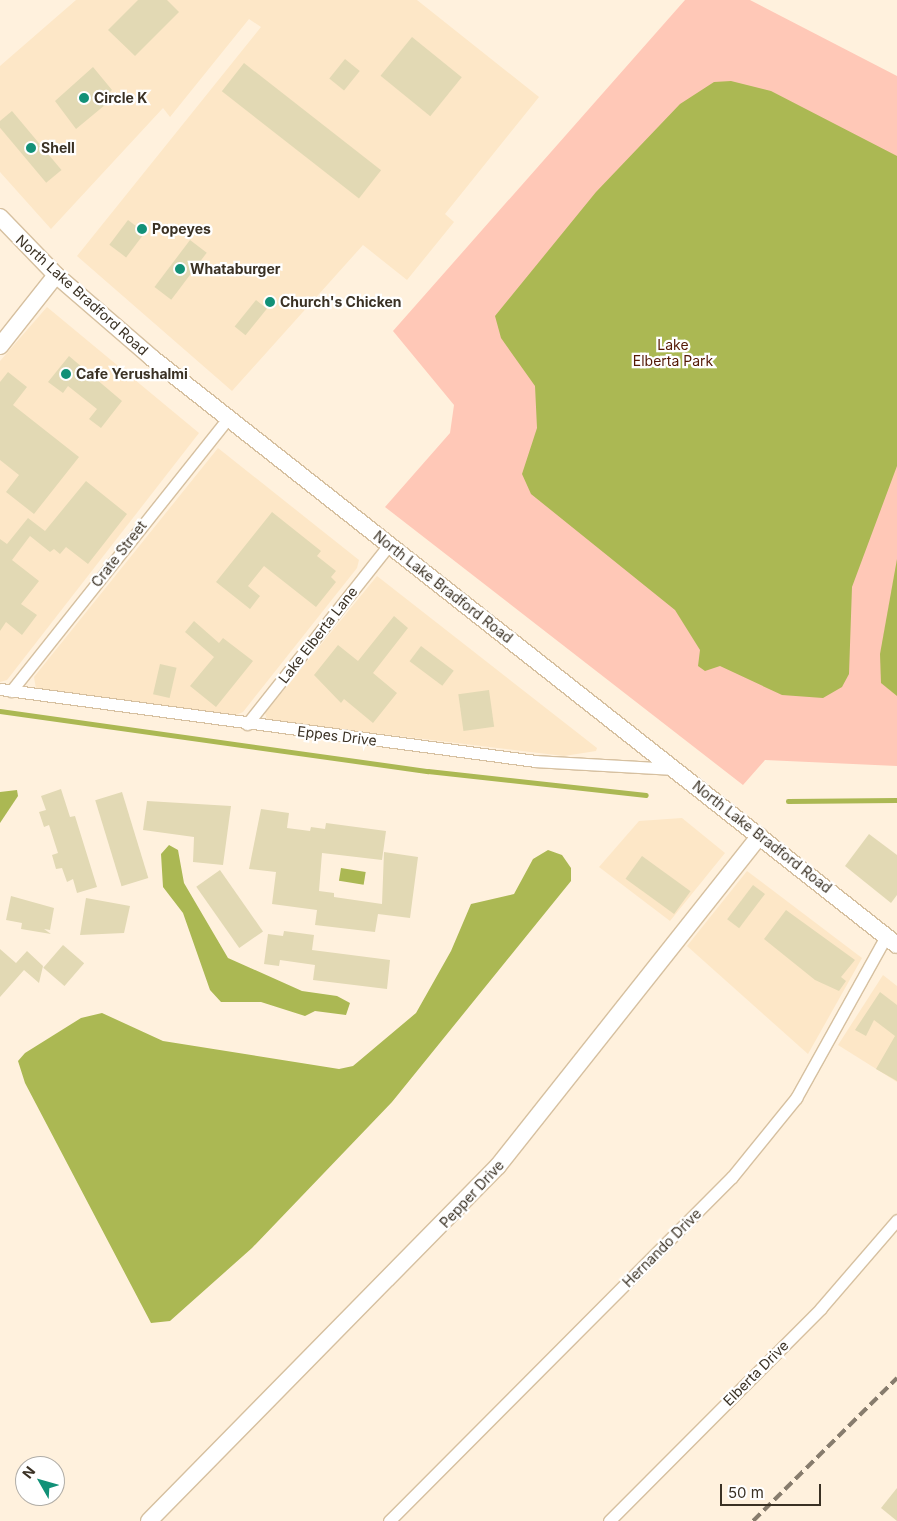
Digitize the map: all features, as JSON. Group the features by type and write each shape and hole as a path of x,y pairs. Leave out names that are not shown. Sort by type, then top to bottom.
{"main road":[{"name":"North Lake Bradford Road","path":"0,217 56,275 228,418 891,941"},
{"path":"0,346 56,275"},
{"name":"Pepper Drive","path":"149,1521 498,1166 760,836"}],"street":[{"name":"Crate Street","path":"6,690 228,418"},
{"name":"Lake Elberta Lane","path":"247,724 389,545"},
{"name":"Eppes Drive","path":"6,690 247,724 535,761 676,770"},
{"name":"Hernando Drive","path":"389,1521 738,1170 796,1098 891,941"},
{"name":"Elberta Drive","path":"609,1521 826,1302 897,1220"}],"shaded area":[{"path":"76,0 417,0 539,97 445,214 454,222 407,280 363,245 232,391 77,256 261,27 249,19 170,117 163,108 51,229 0,172 0,66"},
{"name":"Lake Elberta Park","path":"731,81 771,91 897,156 897,466 852,587 849,674 842,687 823,698 782,695 720,666 705,671 698,666 700,650 675,610 531,494 522,474 537,428 535,386 501,338 495,316 596,192 680,104 714,82"},
{"path":"47,307 199,433 7,680 0,682 0,361"},
{"path":"218,448 359,560 357,568 243,712 234,716 36,689 34,677"},
{"path":"897,559 897,696 881,683 880,654"},
{"path":"377,576 597,748 596,751 564,756 267,720 265,713"},
{"path":"17,790 18,796 0,823 0,792"},
{"path":"682,818 725,853 670,921 599,867 639,821"},
{"path":"169,845 178,850 184,883 228,958 302,991 337,996 350,1003 346,1015 315,1011 305,1016 261,1002 221,1002 210,990 183,913 163,887 161,854"},
{"path":"548,850 562,855 571,868 571,881 392,1102 252,1248 170,1321 151,1323 25,1083 18,1061 25,1053 81,1018 102,1013 163,1041 339,1069 353,1066 416,1013 451,951 471,904 514,894 533,859"},
{"path":"341,868 366,872 364,885 339,881"},
{"path":"747,871 862,958 808,1054 687,946"},
{"path":"883,975 897,986 897,1082 838,1045"}],"green space":[{"name":"Lake Elberta Park","path":"685,0 750,0 897,76 897,766 765,760 743,785 385,507 450,433 454,405 393,331"}],"building":[{"path":"138,0 167,0 179,12 135,56 108,30"},
{"path":"412,37 462,77 430,116 381,76"},
{"path":"345,59 360,71 344,90 329,78"},
{"path":"244,63 381,170 359,198 222,91"},
{"name":"Circle K","path":"93,67 112,90 107,95 111,100 76,129 55,101"},
{"name":"Shell","path":"12,111 61,170 46,183 0,128 0,121"},
{"path":"128,220 145,233 126,257 109,245"},
{"name":"Whataburger","path":"190,240 207,253 171,300 154,287"},
{"path":"256,300 267,309 245,335 235,326"},
{"path":"69,356 122,401 101,428 89,419 97,409 68,386 63,393 48,382"},
{"path":"8,372 27,387 13,405 79,457 34,514 6,492 19,475 0,460 0,382"},
{"path":"86,481 127,514 88,564 66,547 60,554 54,549 50,552 30,536 12,560 39,581 21,604 37,615 22,635 6,622 0,631 0,539 7,544 28,518 45,531"},
{"path":"272,512 321,551 317,556 336,571 331,577 336,582 316,607 264,566 248,586 260,596 250,609 216,582"},
{"path":"394,616 408,628 373,673 397,693 373,723 344,699 341,703 314,675 338,645 358,661"},
{"path":"194,621 219,643 223,638 253,661 216,707 190,686 214,657 185,632"},
{"path":"421,646 454,671 442,686 410,661"},
{"path":"160,664 177,668 170,698 153,694"},
{"path":"489,690 494,727 463,731 458,694"},
{"path":"61,789 70,817 75,816 97,887 77,893 73,879 67,882 62,868 56,869 52,855 58,853 49,825 44,827 39,812 46,810 41,796"},
{"path":"122,792 148,878 122,886 95,800"},
{"path":"147,801 231,806 223,865 193,862 194,837 143,830"},
{"path":"261,809 289,813 287,828 310,831 311,827 325,829 326,823 386,831 382,860 322,853 319,891 334,893 334,897 382,904 384,852 418,857 410,918 378,914 375,932 315,925 317,910 272,904 276,872 249,869"},
{"path":"869,834 897,855 897,895 891,903 845,866"},
{"path":"642,856 691,891 674,914 626,879"},
{"path":"220,870 263,931 239,948 196,887"},
{"path":"753,885 765,894 739,928 727,919"},
{"path":"11,896 54,908 50,930 44,929 51,934 21,929 22,923 6,920"},
{"path":"86,898 130,906 124,933 80,935"},
{"path":"786,910 855,960 841,977 846,981 839,991 815,980 764,939"},
{"path":"284,931 314,935 312,950 390,960 387,989 313,980 315,965 280,960 279,966 264,964 268,934 283,936"},
{"path":"63,945 84,963 64,986 43,968"},
{"path":"0,949 16,963 27,951 43,966 39,983 24,970 0,997"},
{"path":"880,992 897,1005 897,1081 876,1069 895,1036 874,1020 866,1036 855,1030"},
{"path":"897,1488 897,1521 881,1508"}],"waterway":[{"path":"0,711 428,771 646,795"},
{"path":"788,801 897,800"}],"railway":[{"path":"753,1521 897,1378"}],"place":[{"name":"Circle K","path":"84,98"},
{"name":"Shell","path":"31,148"},
{"name":"Popeyes","path":"142,229"},
{"name":"Whataburger","path":"180,269"},
{"name":"Church's Chicken","path":"270,302"},
{"name":"Cafe Yerushalmi","path":"66,374"}]}
